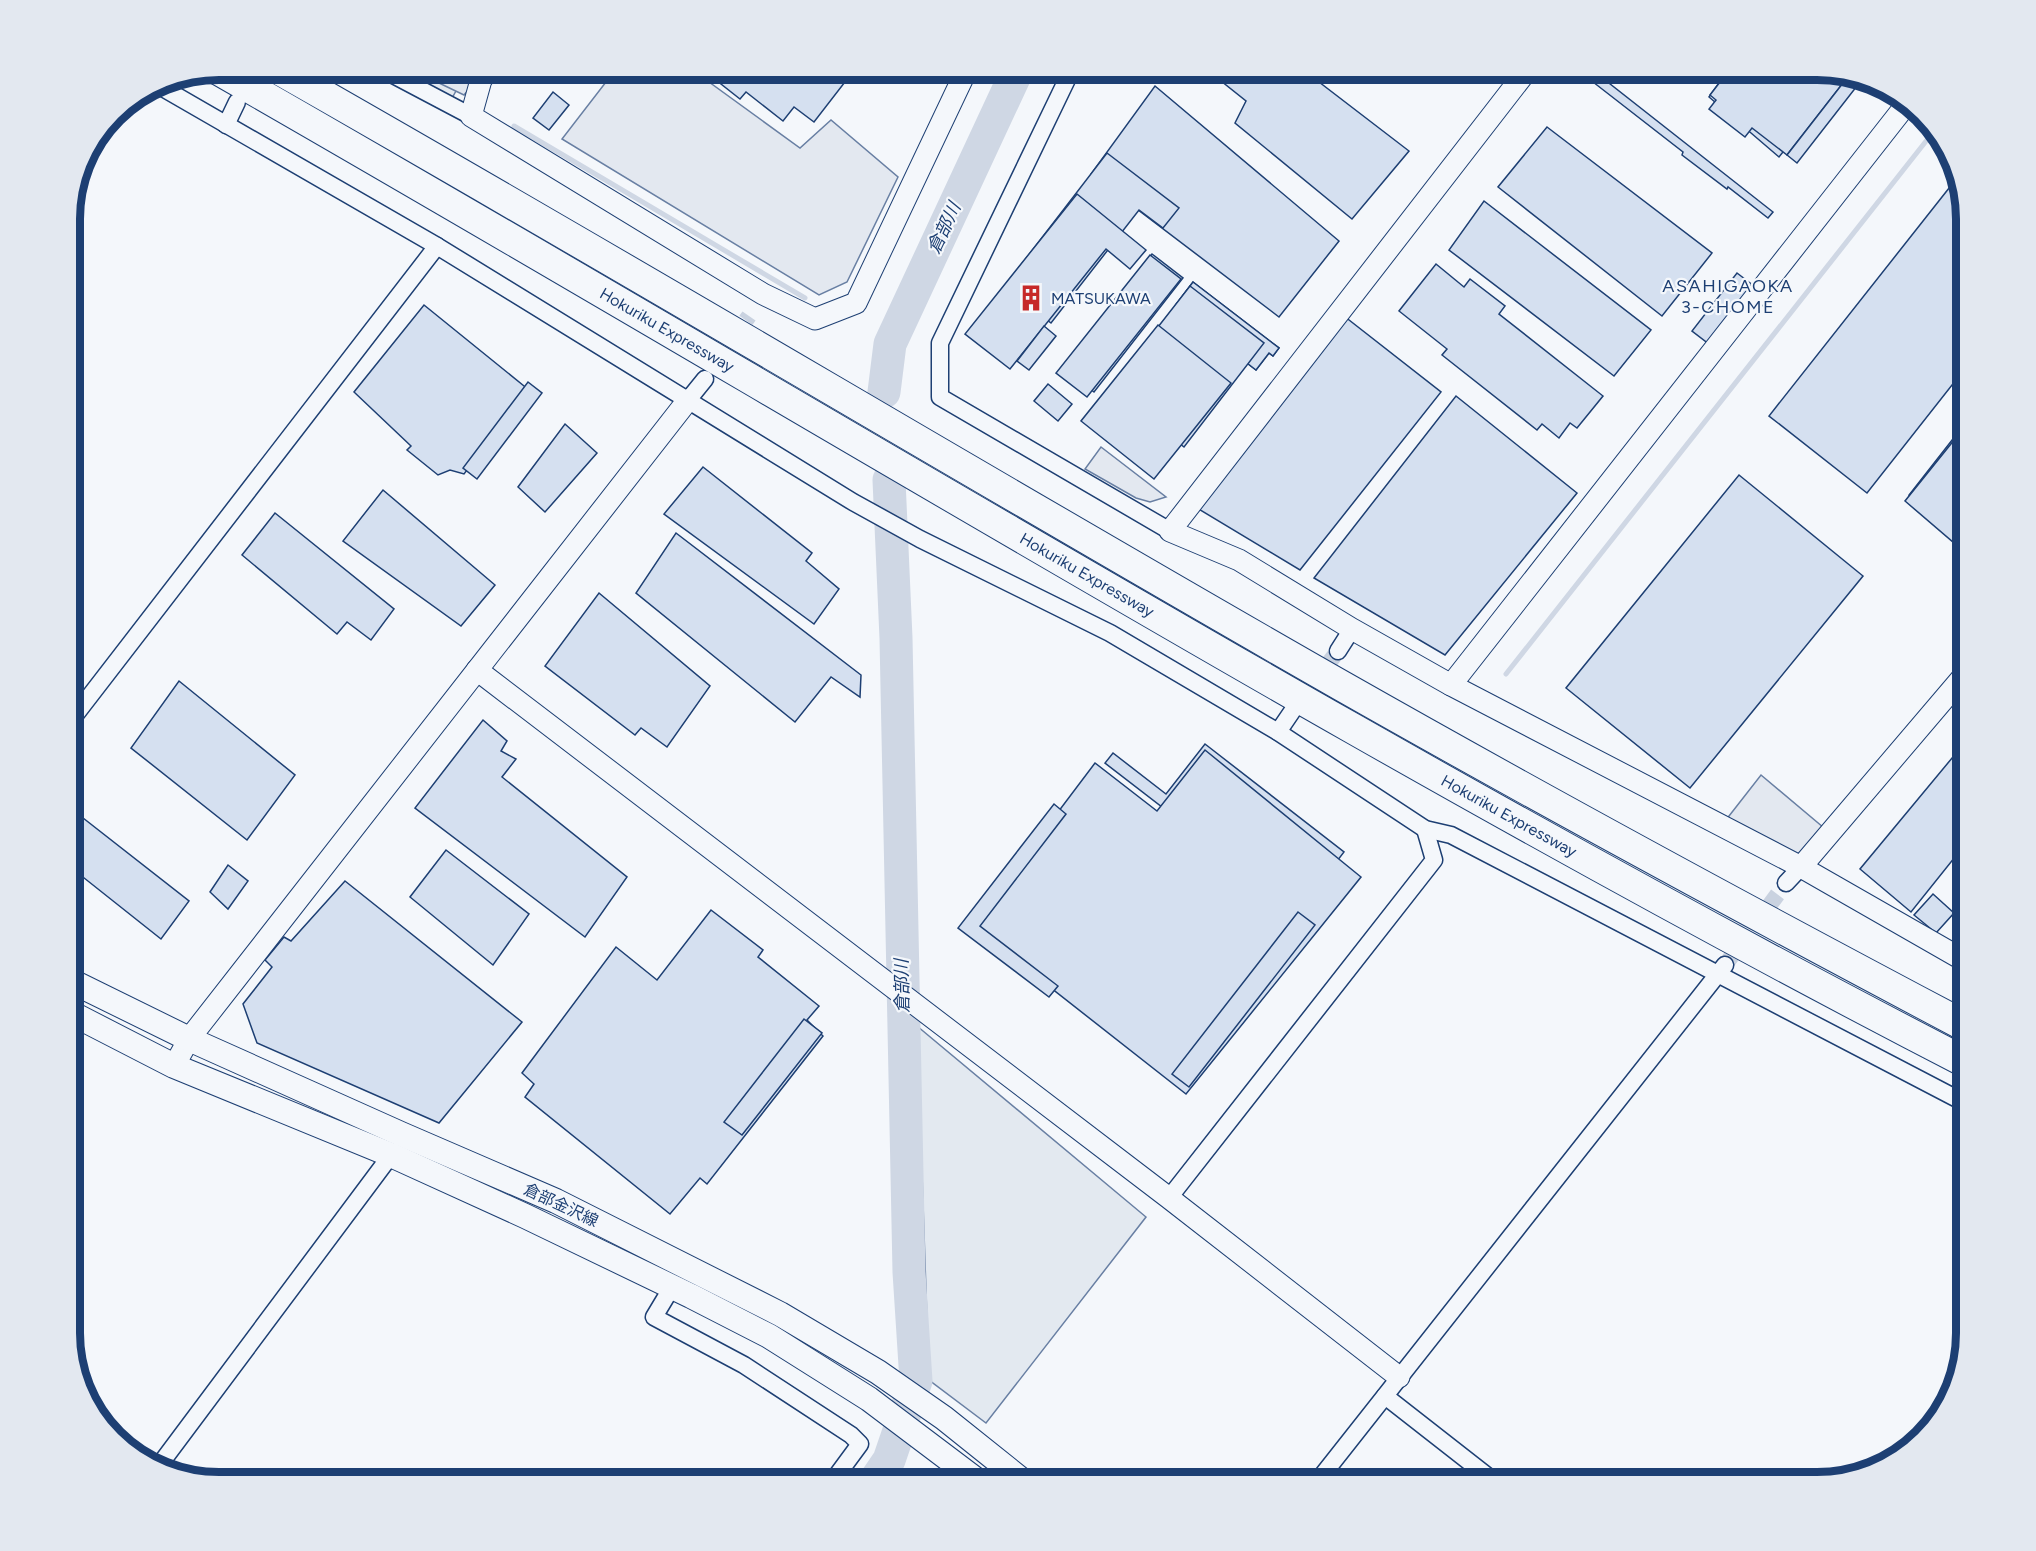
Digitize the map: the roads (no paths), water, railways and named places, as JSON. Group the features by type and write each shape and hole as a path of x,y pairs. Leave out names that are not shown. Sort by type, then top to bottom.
{"highway":[{"name":"Hokuriku Expressway","path":"236,80 1346,724 1586,859 1956,1057"},
{"name":"Hokuriku Expressway","path":"297,80 477,182 938,453 1344,687 1755,915 1956,1021"}],"main road":[{"name":"倉部金沢線","path":"80,985 189,1039 556,1201 780,1314 878,1372 944,1418 1012,1472"},
{"name":"倉部金沢線","path":"80,1018 174,1066 391,1155 525,1216 769,1336 868,1399 966,1472"}],"street":[{"path":"402,80 471,117 764,294 815,319 856,303 962,80"},
{"path":"471,117 481,80"},
{"path":"1067,80 940,343 940,397 1170,531 1239,560 1352,630 1451,685 1801,867 1956,956"},
{"path":"1170,531 1519,80"},
{"path":"166,90 436,246 853,502 920,539 1110,633 1278,732 1425,829 1451,835 1721,970 1956,1098"},
{"path":"226,125 237,102"},
{"path":"1451,685 1903,109"},
{"path":"80,709 436,246"},
{"path":"174,1066 189,1039 705,379"},
{"path":"1338,651 1352,630"},
{"path":"477,670 1169,1198 1399,1377"},
{"path":"1786,883 1956,685"},
{"path":"1278,732 1293,710"},
{"path":"1169,1198 1434,860 1425,829"},
{"path":"1325,1472 1721,970"},
{"path":"163,1460 391,1155"},
{"path":"672,1287 654,1317 744,1365 850,1435 860,1444 839,1472"},
{"path":"1385,1396 1482,1472"}],"waterway":[{"name":"倉部川","path":"884,392 890,344 1013,80"},
{"path":"514,126 805,298"},
{"path":"1506,674 1930,136"},
{"name":"倉部川","path":"881,1472 889,1460 916,1381 909,1272 896,638 889,480"}],"tunnel":[{"path":"732,340 749,316"},
{"path":"1296,705 1338,651"},
{"path":"1725,965 1786,883"}],"place":[{"name":"MATSUKAWA","path":"1031,298"}],"district":[{"name":"ASAHIGAOKA 3-CHOME","path":"1728,296"}]}
